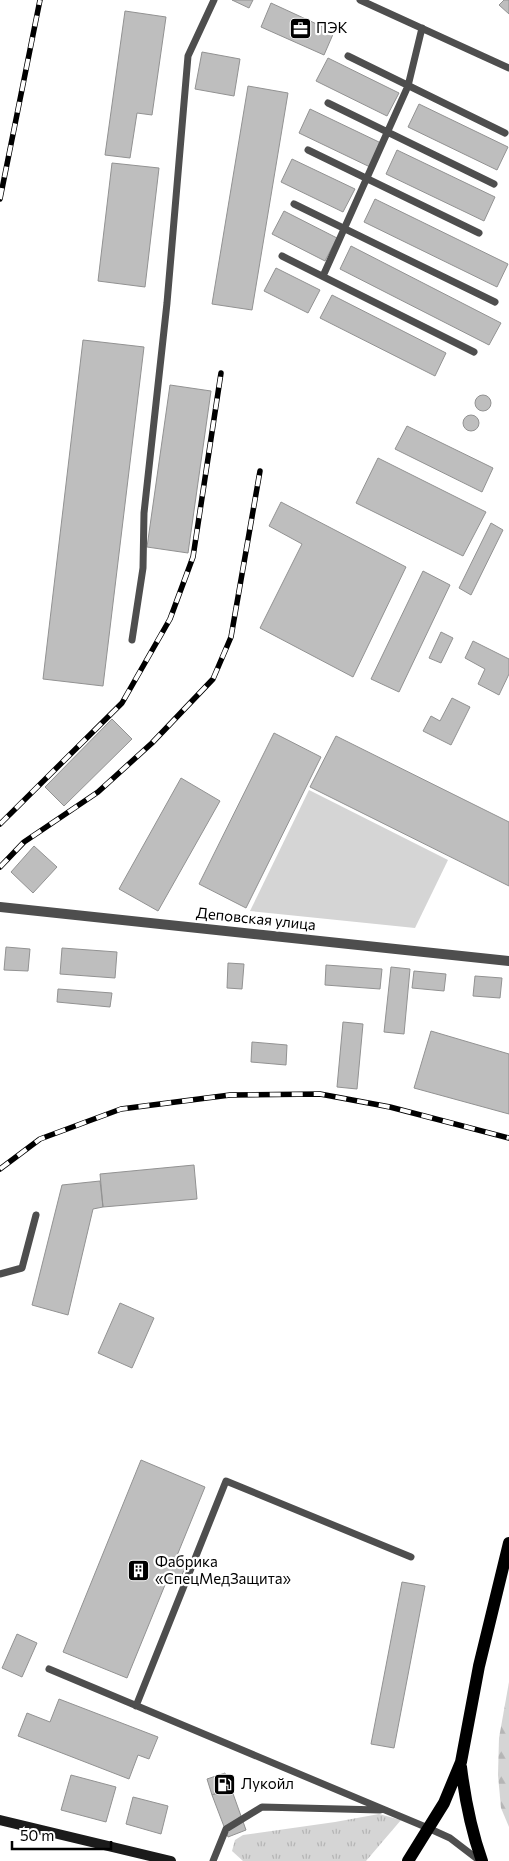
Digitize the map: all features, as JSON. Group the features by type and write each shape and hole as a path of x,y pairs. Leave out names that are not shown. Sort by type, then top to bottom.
{"main road":[{"path":"408,1861 444,1803 460,1762 479,1666 509,1543"},
{"path":"460,1762 464,1795 481,1861"}],"street":[{"name":"Деповская улица","path":"0,907 509,961"},
{"path":"0,1820 171,1861"}],"lane":[{"path":"132,640 143,568 144,513 167,303 188,56 214,0"},
{"path":"360,0 509,68"},
{"path":"323,276 408,86 422,28"},
{"path":"348,56 505,133"},
{"path":"328,103 494,184"},
{"path":"308,150 479,233"},
{"path":"294,204 495,302"},
{"path":"282,256 474,352"},
{"path":"0,1274 22,1268 36,1215"},
{"path":"136,1706 226,1481 411,1557"},
{"path":"49,1669 428,1828 450,1838 481,1861"},
{"path":"213,1861 226,1829 262,1807 384,1810"}],"green space":[{"path":"309,790 448,860 415,928 250,911"},
{"path":"509,1682 509,1827 501,1808 498,1775 499,1738"},
{"path":"379,1814 401,1820 366,1861 243,1861 232,1851 235,1840 243,1835"}],"building":[{"path":"232,0 253,0 249,8"},
{"path":"504,0 509,0 509,14 499,5"},
{"path":"271,3 334,32 324,55 261,27"},
{"path":"125,11 166,17 152,115 137,113 130,158 105,155"},
{"path":"202,52 240,59 234,96 195,89"},
{"path":"328,58 399,93 387,116 316,81"},
{"path":"248,86 288,93 252,310 212,304"},
{"path":"419,104 508,147 497,170 408,127"},
{"path":"310,109 381,143 370,167 299,133"},
{"path":"397,150 495,197 484,221 386,174"},
{"path":"292,159 355,189 343,212 281,182"},
{"path":"112,163 159,168 145,287 98,281"},
{"path":"375,199 508,264 497,287 364,222"},
{"path":"284,211 337,238 325,261 272,234"},
{"path":"351,246 501,323 489,345 340,269"},
{"path":"276,268 320,290 308,313 264,291"},
{"path":"332,295 446,353 435,376 320,318"},
{"path":"83,340 144,347 103,686 43,679"},
{"path":"170,385 211,391 188,553 147,547"},
{"path":"483,395 491,403 483,411 475,403"},
{"path":"468,415 474,415 479,420 477,429 468,431 463,426 463,420"},
{"path":"407,426 493,468 482,492 395,449"},
{"path":"378,458 486,512 463,556 356,503"},
{"path":"281,502 406,567 353,677 260,628 302,544 269,526"},
{"path":"491,523 503,530 471,595 459,588"},
{"path":"423,571 450,585 399,692 371,679"},
{"path":"441,632 453,638 441,663 429,658"},
{"path":"473,641 509,659 509,674 499,695 478,684 485,669 465,658"},
{"path":"452,698 470,707 451,745 423,731 431,716 440,721"},
{"path":"112,719 132,739 64,806 45,787"},
{"path":"274,733 321,757 246,908 199,884"},
{"path":"336,736 509,822 509,886 310,787"},
{"path":"181,778 220,801 158,911 119,889"},
{"path":"34,846 57,867 33,893 11,872"},
{"path":"6,947 30,949 28,971 4,970"},
{"path":"62,948 117,952 115,978 60,974"},
{"path":"228,963 244,964 242,989 227,988"},
{"path":"326,965 382,969 380,989 325,985"},
{"path":"391,967 410,969 404,1034 384,1032"},
{"path":"414,971 446,974 444,991 412,988"},
{"path":"475,976 502,978 500,998 473,996"},
{"path":"58,989 112,993 110,1007 57,1002"},
{"path":"343,1022 363,1024 357,1089 337,1087"},
{"path":"431,1031 509,1054 509,1114 414,1088"},
{"path":"252,1042 287,1045 286,1065 251,1062"},
{"path":"194,1165 197,1199 103,1207 100,1174"},
{"path":"100,1181 103,1207 93,1209 68,1315 32,1305 62,1185"},
{"path":"120,1303 154,1318 132,1368 98,1353"},
{"name":"Фабрика «СпецМедЗащита»","path":"141,1460 205,1487 176,1558 187,1563 178,1584 167,1580 127,1678 63,1652"},
{"path":"402,1582 425,1586 394,1748 371,1744"},
{"path":"17,1634 37,1643 22,1677 2,1668"},
{"path":"59,1699 158,1737 149,1759 138,1755 129,1779 18,1736 27,1713 50,1722"},
{"path":"225,1773 231,1788 212,1795 207,1779"},
{"path":"71,1775 116,1787 106,1822 61,1810"},
{"path":"231,1788 246,1830 228,1837 212,1795"},
{"path":"133,1797 168,1806 161,1834 126,1824"}],"railway":[{"path":"0,199 40,0"},
{"path":"0,824 122,703 170,619 193,557 221,373"},
{"path":"0,867 24,842 98,792 152,743 213,679 231,637 260,471"},
{"path":"0,1169 40,1139 121,1109 230,1095 320,1094 390,1107 509,1138"}],"place":[{"name":"ПЭК","path":"300,28"},
{"name":"Фабрика «СпецМедЗащита»","path":"139,1571"},
{"name":"Лукойл","path":"225,1784"}]}
